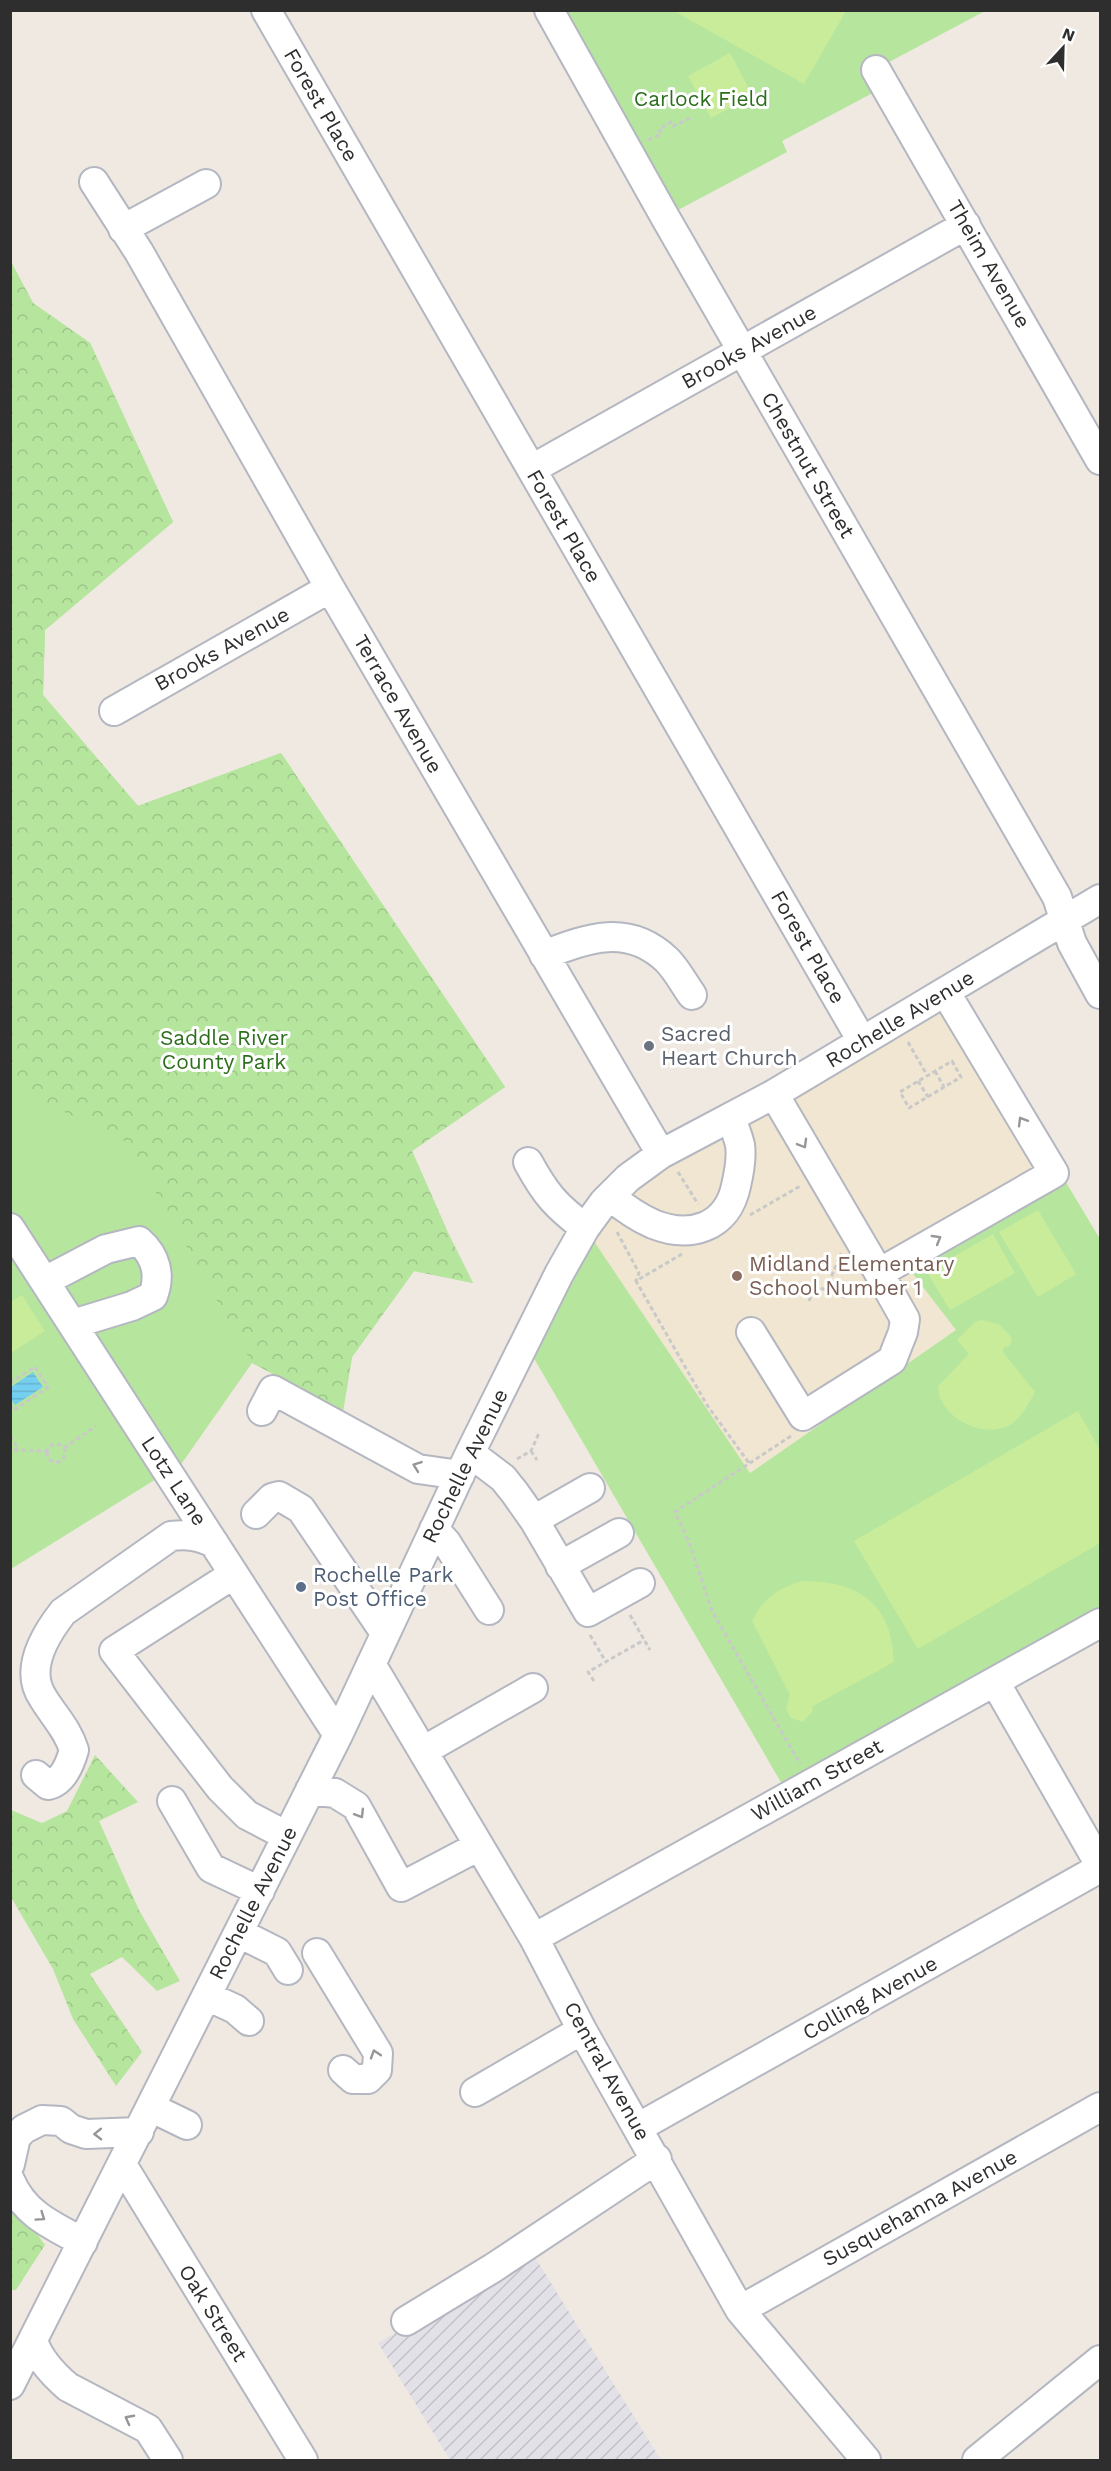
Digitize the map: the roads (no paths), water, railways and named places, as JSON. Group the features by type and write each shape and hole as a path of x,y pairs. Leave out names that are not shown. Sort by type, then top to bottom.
{"street":[{"name":"Forest Place","path":"266,10 862,1041"},
{"name":"Chestnut Street","path":"549,10 1057,897 1072,943 1101,994"},
{"name":"Theim Avenue","path":"876,70 1101,460"},
{"name":"Terrace Avenue","path":"94,182 139,252 330,588 661,1155"},
{"path":"123,229 206,184"},
{"name":"Brooks Avenue","path":"532,469 966,225"},
{"name":"Brooks Avenue","path":"114,711 330,588"},
{"name":"Rochelle Avenue","path":"10,2385 123,2166 260,1891 338,1734 465,1464 559,1274 585,1228 610,1196 628,1178 661,1155 774,1094 1101,900"},
{"path":"544,955 586,939 621,936 643,943 668,961 692,995"},
{"path":"879,1272 1054,1173 946,993"},
{"path":"751,1332 802,1416 892,1360 903,1332 905,1319 774,1094"},
{"path":"610,1196 634,1214 654,1224 683,1231 707,1227 723,1216 734,1197 740,1171 740,1145 731,1118"},
{"path":"528,1162 544,1191 556,1205 585,1228"},
{"name":"Lotz Lane","path":"10,1228 338,1734"},
{"path":"45,1281 106,1249 140,1241 148,1249 158,1270 153,1296 132,1306 73,1324"},
{"path":"262,1411 273,1390 418,1469 465,1464 494,1472 503,1478 534,1520 588,1612 640,1583"},
{"path":"534,1520 590,1488"},
{"path":"256,1514 272,1498 279,1496 302,1509 385,1633"},
{"path":"434,1529 446,1542 489,1610"},
{"path":"560,1566 619,1533"},
{"path":"36,1775 48,1785 56,1784 62,1777 74,1750 70,1736 41,1695 35,1677 41,1642 52,1626 63,1612 171,1536 186,1534 200,1536 214,1543"},
{"path":"234,1574 114,1651 220,1788 247,1815 287,1836"},
{"name":"William Street","path":"534,1938 1101,1623"},
{"name":"Central Avenue","path":"371,1664 534,1938 582,2030 639,2127 740,2310 866,2460"},
{"path":"995,1682 1101,1866"},
{"path":"423,1751 533,1688"},
{"path":"310,1790 335,1793 356,1806 401,1887 479,1846"},
{"path":"172,1802 212,1868 260,1891"},
{"name":"Colling Avenue","path":"639,2127 1101,1866"},
{"path":"239,1933 277,1952 288,1970"},
{"path":"317,1953 378,2053 377,2070 368,2079 353,2079 343,2070"},
{"path":"207,1996 235,2009 249,2021"},
{"path":"476,2092 582,2030"},
{"name":"Susquehanna Avenue","path":"740,2310 1101,2107"},
{"path":"152,2108 187,2125"},
{"path":"10,2164 16,2137 24,2129 42,2120 61,2121 71,2129 87,2134 139,2133"},
{"path":"406,2321 493,2268 657,2159"},
{"name":"Oak Street","path":"123,2166 303,2460"},
{"path":"10,2180 22,2203 53,2226 83,2242"},
{"path":"33,2340 39,2354 59,2380 148,2429 168,2460"},
{"path":"977,2460 1101,2360"}],"water":[{"path":"33,1372 43,1387 15,1405 11,1399 11,1387"}],"place":[{"name":"Sacred Heart Church","path":"649,1046"},
{"name":"Midland Elementary School Number 1","path":"737,1276"},
{"name":"Rochelle Park Post Office","path":"301,1587"}],"park label":[{"name":"Carlock Field","path":"701,99"},
{"name":"Saddle River County Park","path":"224,1050"}]}
